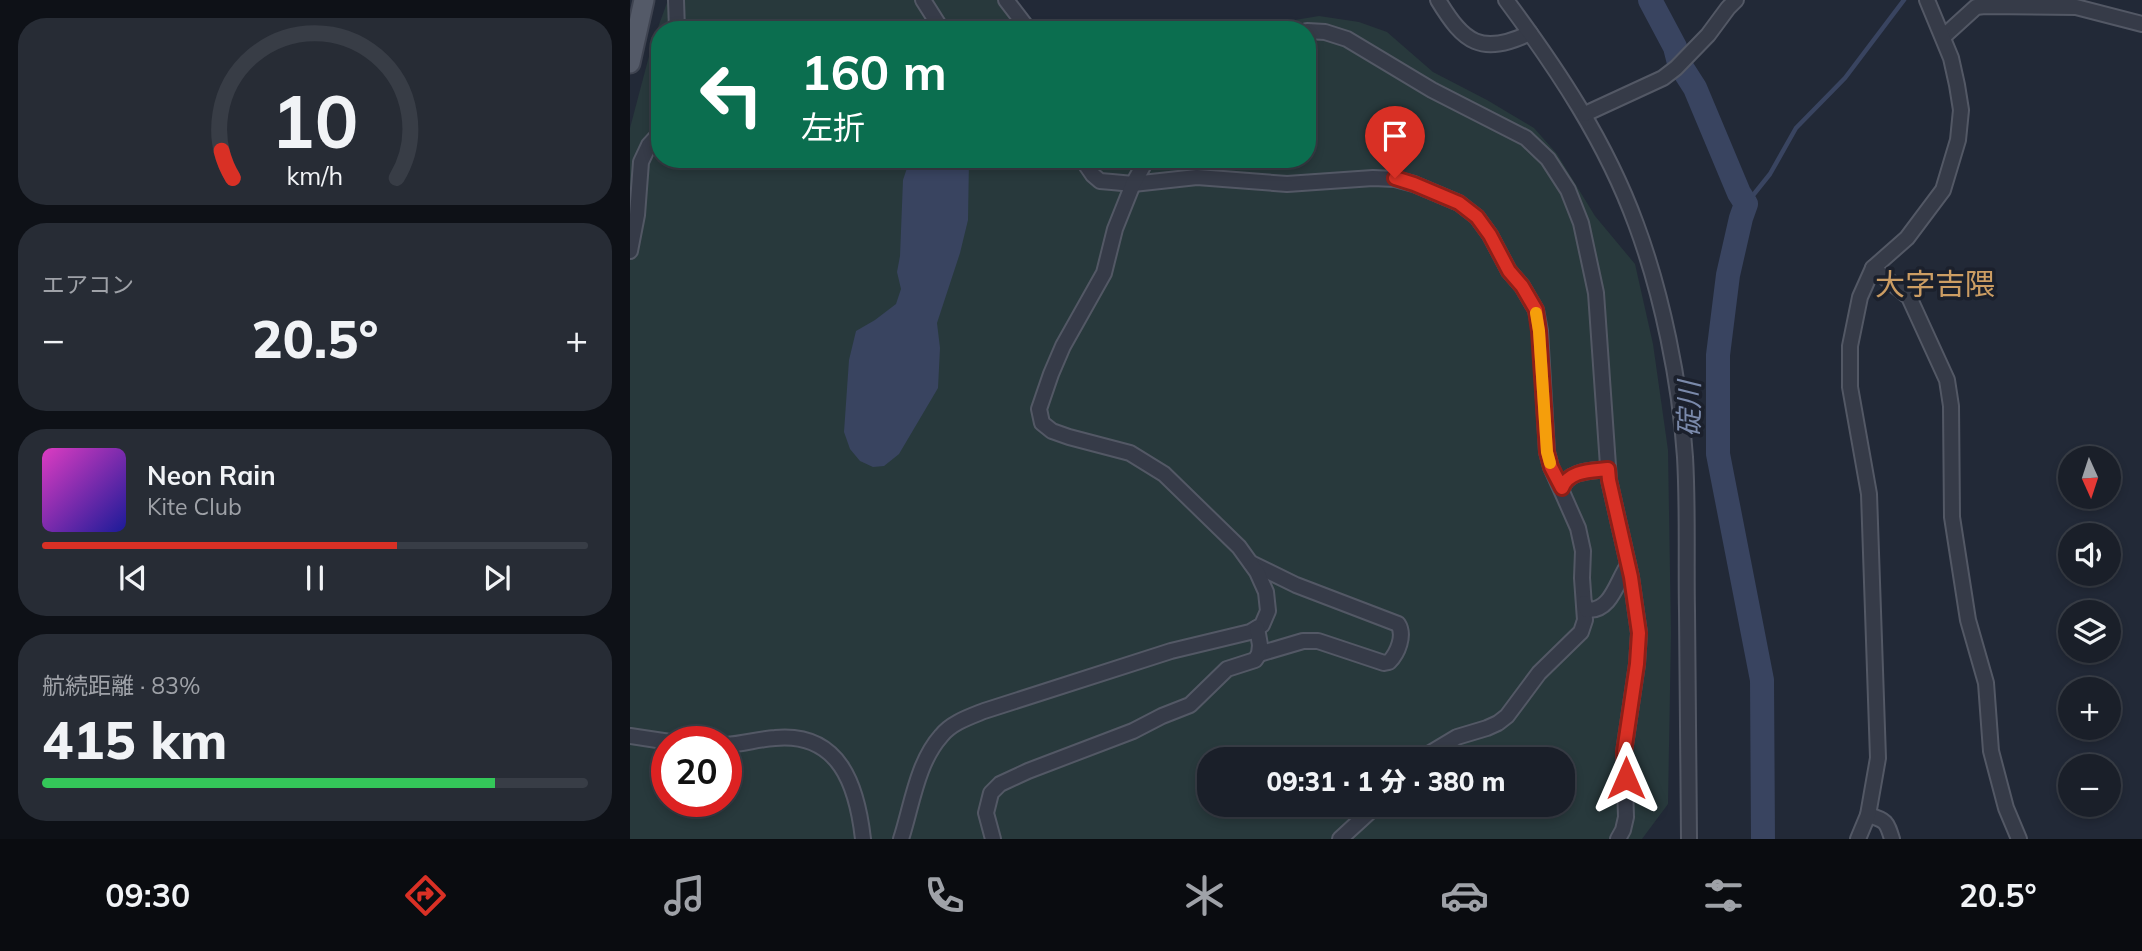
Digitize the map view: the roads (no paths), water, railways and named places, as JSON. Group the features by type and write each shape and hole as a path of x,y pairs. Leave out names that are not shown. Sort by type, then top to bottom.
{"main road":[{"path":"630,63 643,0"}],"street":[{"path":"676,0 677,21"},
{"path":"923,0 936,21"},
{"path":"1006,0 1022,21"},
{"path":"1438,0 1453,24 1467,38 1478,42 1497,44 1514,41 1530,33"},
{"path":"1506,0 1556,68 1585,114 1619,184 1637,225 1657,291 1673,364 1685,458 1689,839"},
{"path":"1585,114 1663,78 1692,52 1736,0"},
{"path":"1858,839 1868,815 1878,758 1869,494 1850,387 1850,346 1860,296 1873,268 1907,238 1942,190 1958,140 1961,110 1957,86 1943,37 1927,0"},
{"path":"1943,37 1976,8 1985,6 2076,7 2142,24"},
{"path":"1316,32 1325,32 1373,53 1390,67 1526,138 1549,159 1568,190 1581,223 1597,293 1609,480 1628,565 1639,633 1624,752 1626,817 1618,839"},
{"path":"630,251 637,215 640,162 651,143"},
{"path":"1088,168 1101,181 1133,184 1197,177 1287,184 1395,178 1459,203 1477,217 1509,271 1522,286 1536,310 1547,452 1578,528 1583,551 1584,620 1581,632 1539,673 1507,716 1498,723 1457,737 1440,747"},
{"path":"901,839 925,760 942,734 961,721 984,711 1158,655 1250,632 1262,625 1268,611 1266,592 1239,547 1164,474 1130,453 1069,437 1052,431 1042,423 1039,409 1051,374 1063,346 1104,273 1115,229 1142,168"},
{"path":"1873,268 1909,297 1947,380 1951,405 1952,517 1968,620 1986,683 1991,751 2007,808 2020,839"},
{"path":"1562,488 1570,475 1608,469"},
{"path":"1250,562 1296,585 1398,624 1402,635 1394,657 1384,663 1318,641 1303,641 1259,654"},
{"path":"1584,603 1587,610 1593,611 1605,605 1628,565"},
{"path":"993,839 986,813 991,793 1000,784 1182,710 1227,669 1255,660 1260,645 1257,628"},
{"path":"630,736 651,739"},
{"path":"742,743 795,738 814,743 831,752 845,768 861,818 863,839"},
{"path":"1868,815 1881,818 1887,824 1892,839"},
{"path":"1340,839 1364,817"}],"water":[{"path":"907,168 969,168 968,220 937,323 940,348 938,388 899,454 884,466 873,467 860,461 850,449 844,432 849,360 856,331 896,304 901,289 897,272 903,180"}],"waterway":[{"name":"碇川","path":"1650,0 1675,47 1679,63 1695,88 1746,204 1728,275 1718,355 1718,454 1762,680 1763,839"},
{"path":"1746,204 1770,174 1796,128 1845,78 1904,0"}],"district":[{"name":"大字吉隈","path":"1935,284"}]}
